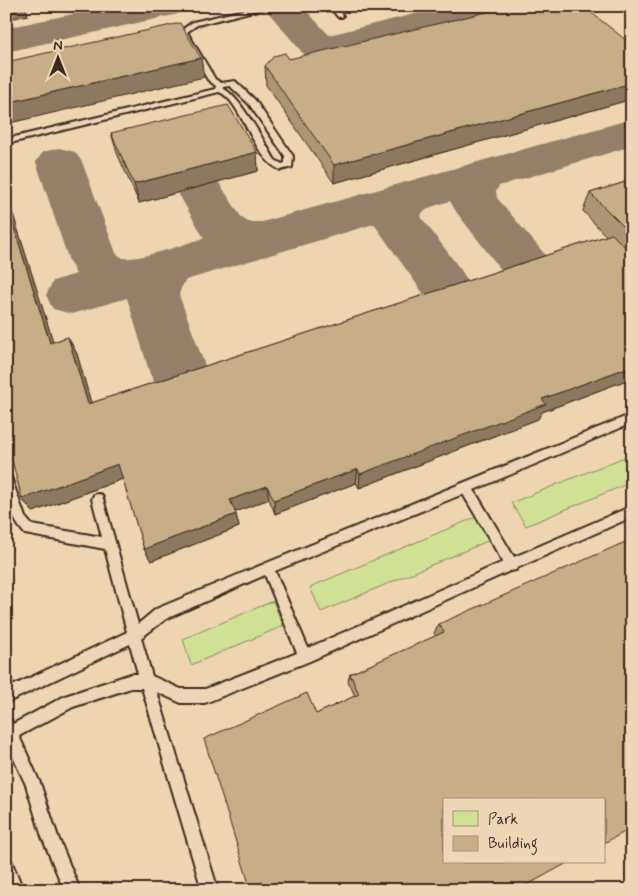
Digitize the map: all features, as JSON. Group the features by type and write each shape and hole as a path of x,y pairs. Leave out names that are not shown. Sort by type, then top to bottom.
{"lane":[{"path":"6,142 222,89 232,91 235,86 252,102 281,143 289,156 289,165 281,167 272,162 238,107 222,89 212,80 184,32 195,23 271,6"},
{"path":"332,6 340,16"},
{"path":"6,696 134,635 161,614 268,568 618,424 632,420"},
{"path":"6,480 20,520 29,530 110,544"},
{"path":"466,488 512,566"},
{"path":"98,499 134,635 210,890"},
{"path":"72,890 50,837 33,783 7,731 70,701 131,681 148,681 180,696 205,696 305,656 512,566 632,511"},
{"path":"268,568 305,656"},
{"path":"6,865 15,890"}],"green space":[{"path":"632,454 632,482 526,526 511,503"},
{"path":"476,517 490,540 321,612 310,587"},
{"path":"273,601 283,626 191,665 183,639"}],"building":[{"path":"512,6 583,6 632,45 632,83 334,165 265,66 274,56 285,53 289,59"},
{"path":"180,23 201,58 6,103 6,62"},
{"path":"228,105 257,152 134,184 111,133"},
{"path":"632,180 632,239 623,231 626,229 590,193"},
{"path":"6,202 50,343 68,337 88,404 612,234 632,254 632,366 542,399 546,404 360,474 358,469 274,500 267,486 230,500 236,514 144,549 118,464 22,499 6,437"},
{"path":"632,539 632,828 606,842 606,798 443,798 443,864 565,864 518,890 251,890 204,739 307,693 316,714 359,694 350,674 444,632 439,624"}],"taxiway":[{"path":"6,40 165,6"},
{"path":"281,6 320,49 493,6"},
{"path":"415,195 632,132"},
{"path":"59,162 94,261 104,271 115,276 141,275"},
{"path":"482,176 473,191 474,202 530,271"},
{"path":"200,191 212,214 224,230 241,238 263,239"},
{"path":"263,239 415,195"},
{"path":"415,195 399,209 397,222 409,235 443,283"},
{"path":"168,267 263,239"},
{"path":"263,239 268,239"},
{"path":"141,275 168,267"},
{"path":"168,267 155,285 153,295 179,374"},
{"path":"72,295 141,275"}]}
